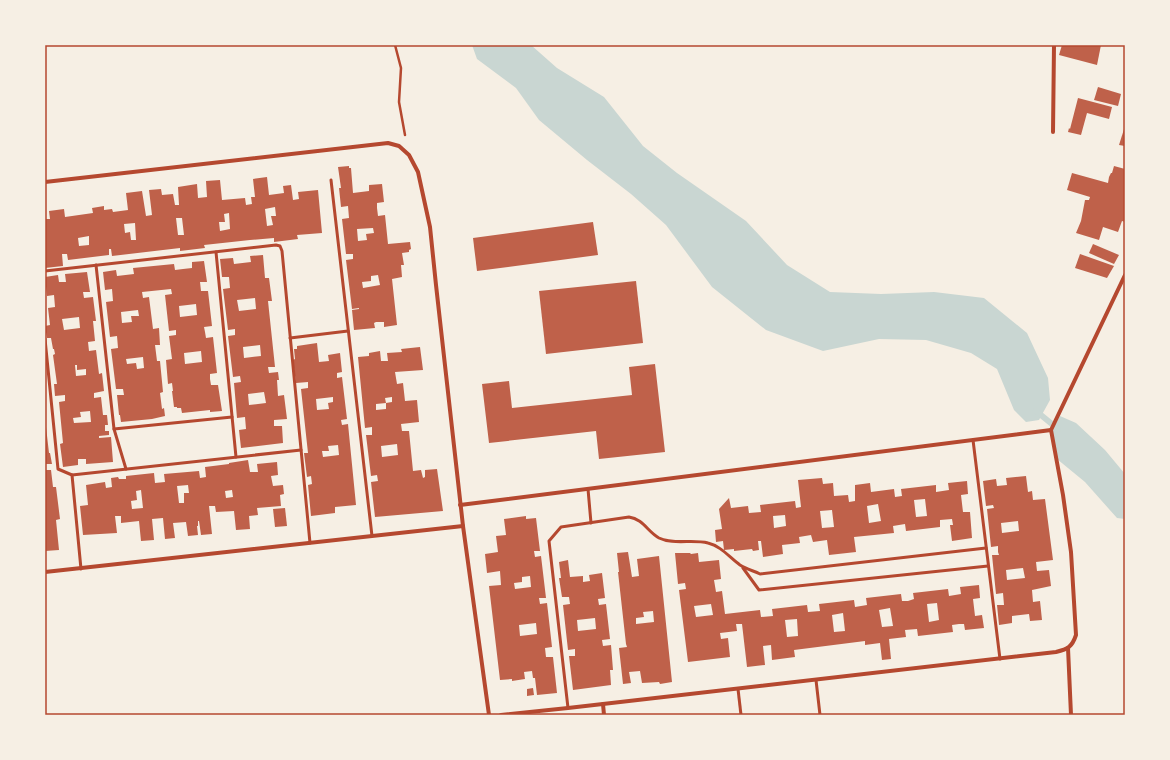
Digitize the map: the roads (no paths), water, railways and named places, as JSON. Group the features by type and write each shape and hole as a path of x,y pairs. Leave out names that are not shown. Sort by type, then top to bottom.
{"street":[{"path":"1053,132 1054,45"},
{"path":"45,182 388,143 399,146 409,155 418,172 430,227 460,504 489,715"},
{"path":"501,715 1056,652 1068,648 1076,635 1072,552 1052,430 1125,275"},
{"path":"460,504 1052,430"},
{"path":"45,572 463,526"},
{"path":"1068,648 1071,715"},
{"path":"603,704 604,715"}],"lane":[{"path":"331,180 372,536"},
{"path":"45,271 276,245 280,246 282,250 310,543"},
{"path":"216,252 236,457"},
{"path":"96,265 114,429 126,469"},
{"path":"290,338 348,331"},
{"path":"45,339 58,469 72,475 301,450"},
{"path":"114,429 232,417"},
{"path":"973,440 1000,658"},
{"path":"72,475 81,568"},
{"path":"588,488 591,523"},
{"path":"568,708 549,541 561,527 630,517 635,518 641,521 658,537 666,540 707,543 717,546 742,567 759,590 988,566"},
{"path":"742,567 760,574 986,548"},
{"path":"816,680 820,715"},
{"path":"738,689 741,715"}],"waterway":[{"path":"1036,411 1058,429"}]}
